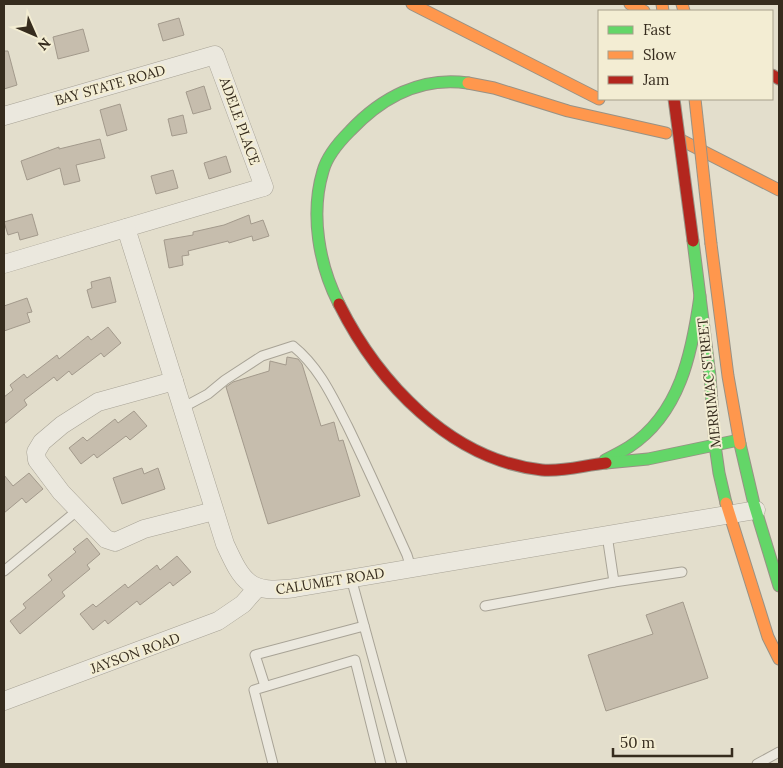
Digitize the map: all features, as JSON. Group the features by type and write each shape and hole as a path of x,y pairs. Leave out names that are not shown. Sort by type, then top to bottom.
{"main road":[{"path":"412,4 598,98"},
{"path":"630,4 642,10"},
{"path":"666,133 554,107 508,92 475,84 453,81 433,82 406,89 386,100 347,133 323,170 317,203 316,228 324,266 346,320 368,354 390,382 416,408 449,435 482,453 542,470 573,470 595,464 633,446 648,433 664,415 678,390 694,340 700,296"},
{"name":"MERRIMAC STREET","path":"674,100 710,376 719,473 729,514 768,637 779,659"},
{"name":"MERRIMAC STREET","path":"695,100 729,384 739,440 756,510 779,586"},
{"path":"624,112 779,190"},
{"path":"595,464 654,459 739,440"}],"street":[{"name":"BAY STATE ROAD","path":"4,116 215,55"},
{"name":"ADELE PLACE","path":"126,228 264,187 215,55"},
{"path":"4,264 126,228"},
{"name":"CALUMET ROAD","path":"126,228 225,544 237,569 245,580 257,588 280,590 756,510"},
{"path":"174,381 98,402 62,424 42,442 36,452 37,460 61,492 78,510 106,539 115,542 144,529 214,510"},
{"name":"JAYSON ROAD","path":"4,701 218,621 243,604 257,588"}],"lane":[{"path":"182,408 208,394 225,380 262,356 293,346 306,356 324,381 356,443 404,546 411,568"},
{"path":"4,571 78,510"},
{"path":"607,535 614,582"},
{"path":"485,606 614,582 682,572"},
{"path":"351,578 402,764"},
{"path":"265,686 255,655 364,626"},
{"path":"273,764 254,690 355,660 381,764"},
{"path":"757,764 779,752"}],"building":[{"path":"179,18 184,35 163,41 158,24"},
{"path":"83,29 89,51 58,59 53,37"},
{"path":"4,51 8,51 17,85 4,89"},
{"path":"204,86 211,109 193,114 186,92"},
{"path":"120,104 127,130 107,136 100,110"},
{"path":"183,115 187,133 172,136 168,119"},
{"path":"100,139 105,158 76,165 80,181 64,185 60,168 27,180 21,161 59,147 59,149"},
{"path":"226,156 231,172 209,179 204,163"},
{"path":"173,170 178,188 156,194 151,176"},
{"path":"32,214 38,235 20,240 18,232 8,235 4,222"},
{"path":"249,215 251,224 263,220 269,236 253,241 252,236 229,243 228,241 188,251 189,255 182,256 183,265 169,268 164,240 193,235 193,232 224,225"},
{"path":"110,277 116,302 92,308 87,290 92,288 91,282"},
{"path":"27,298 32,312 27,313 30,322 4,331 4,306"},
{"path":"108,327 121,343 104,357 101,353 72,375 69,371 57,381 54,377 24,400 27,405 4,424 4,397 13,390 10,385 24,374 27,378 57,355 59,359 88,336 91,340"},
{"path":"287,357 298,359 302,364 321,426 334,422 339,441 343,440 360,496 268,524 226,387 233,382 269,371 270,361 286,365"},
{"path":"134,411 147,426 130,440 126,436 97,458 94,454 81,464 69,448 83,437 87,441 115,419 118,423"},
{"path":"142,468 144,474 158,468 165,489 122,504 113,478"},
{"path":"29,473 43,489 26,503 22,498 4,513 4,475 13,486"},
{"path":"87,538 100,554 87,565 90,569 62,592 65,596 20,634 10,621 26,608 23,604 52,580 48,575 76,552 73,549"},
{"path":"177,556 191,572 173,586 170,582 140,605 137,601 108,624 105,620 93,630 80,614 93,604 96,607 125,584 128,588 157,565 160,570"},
{"path":"683,602 708,678 606,711 588,655 653,634 646,615"}],"traffic: fast":[{"path":"339,304 326,273 317,222 319,187 330,155 362,119 389,99 418,86 434,83 468,83"},
{"path":"693,241 710,376 715,445 726,503"},
{"path":"605,460 629,447 646,433 672,400 681,380 693,339 700,296"},
{"path":"606,463 648,459 739,440"},
{"path":"740,444 754,504 779,586"}],"traffic: slow":[{"path":"412,4 598,98"},
{"path":"630,4 642,10"},
{"path":"662,4 663,10"},
{"path":"682,4 684,10"},
{"path":"468,83 494,88 568,111 666,133"},
{"path":"695,100 711,244"},
{"path":"681,140 779,190"},
{"path":"711,244 728,376 740,444"},
{"path":"726,503 768,637 779,659"}],"traffic: jam":[{"path":"773,76 779,79"},
{"path":"674,100 693,241"},
{"path":"339,304 355,333 374,361 396,388 448,434 477,451 508,463 542,470 566,469 606,463"}]}
